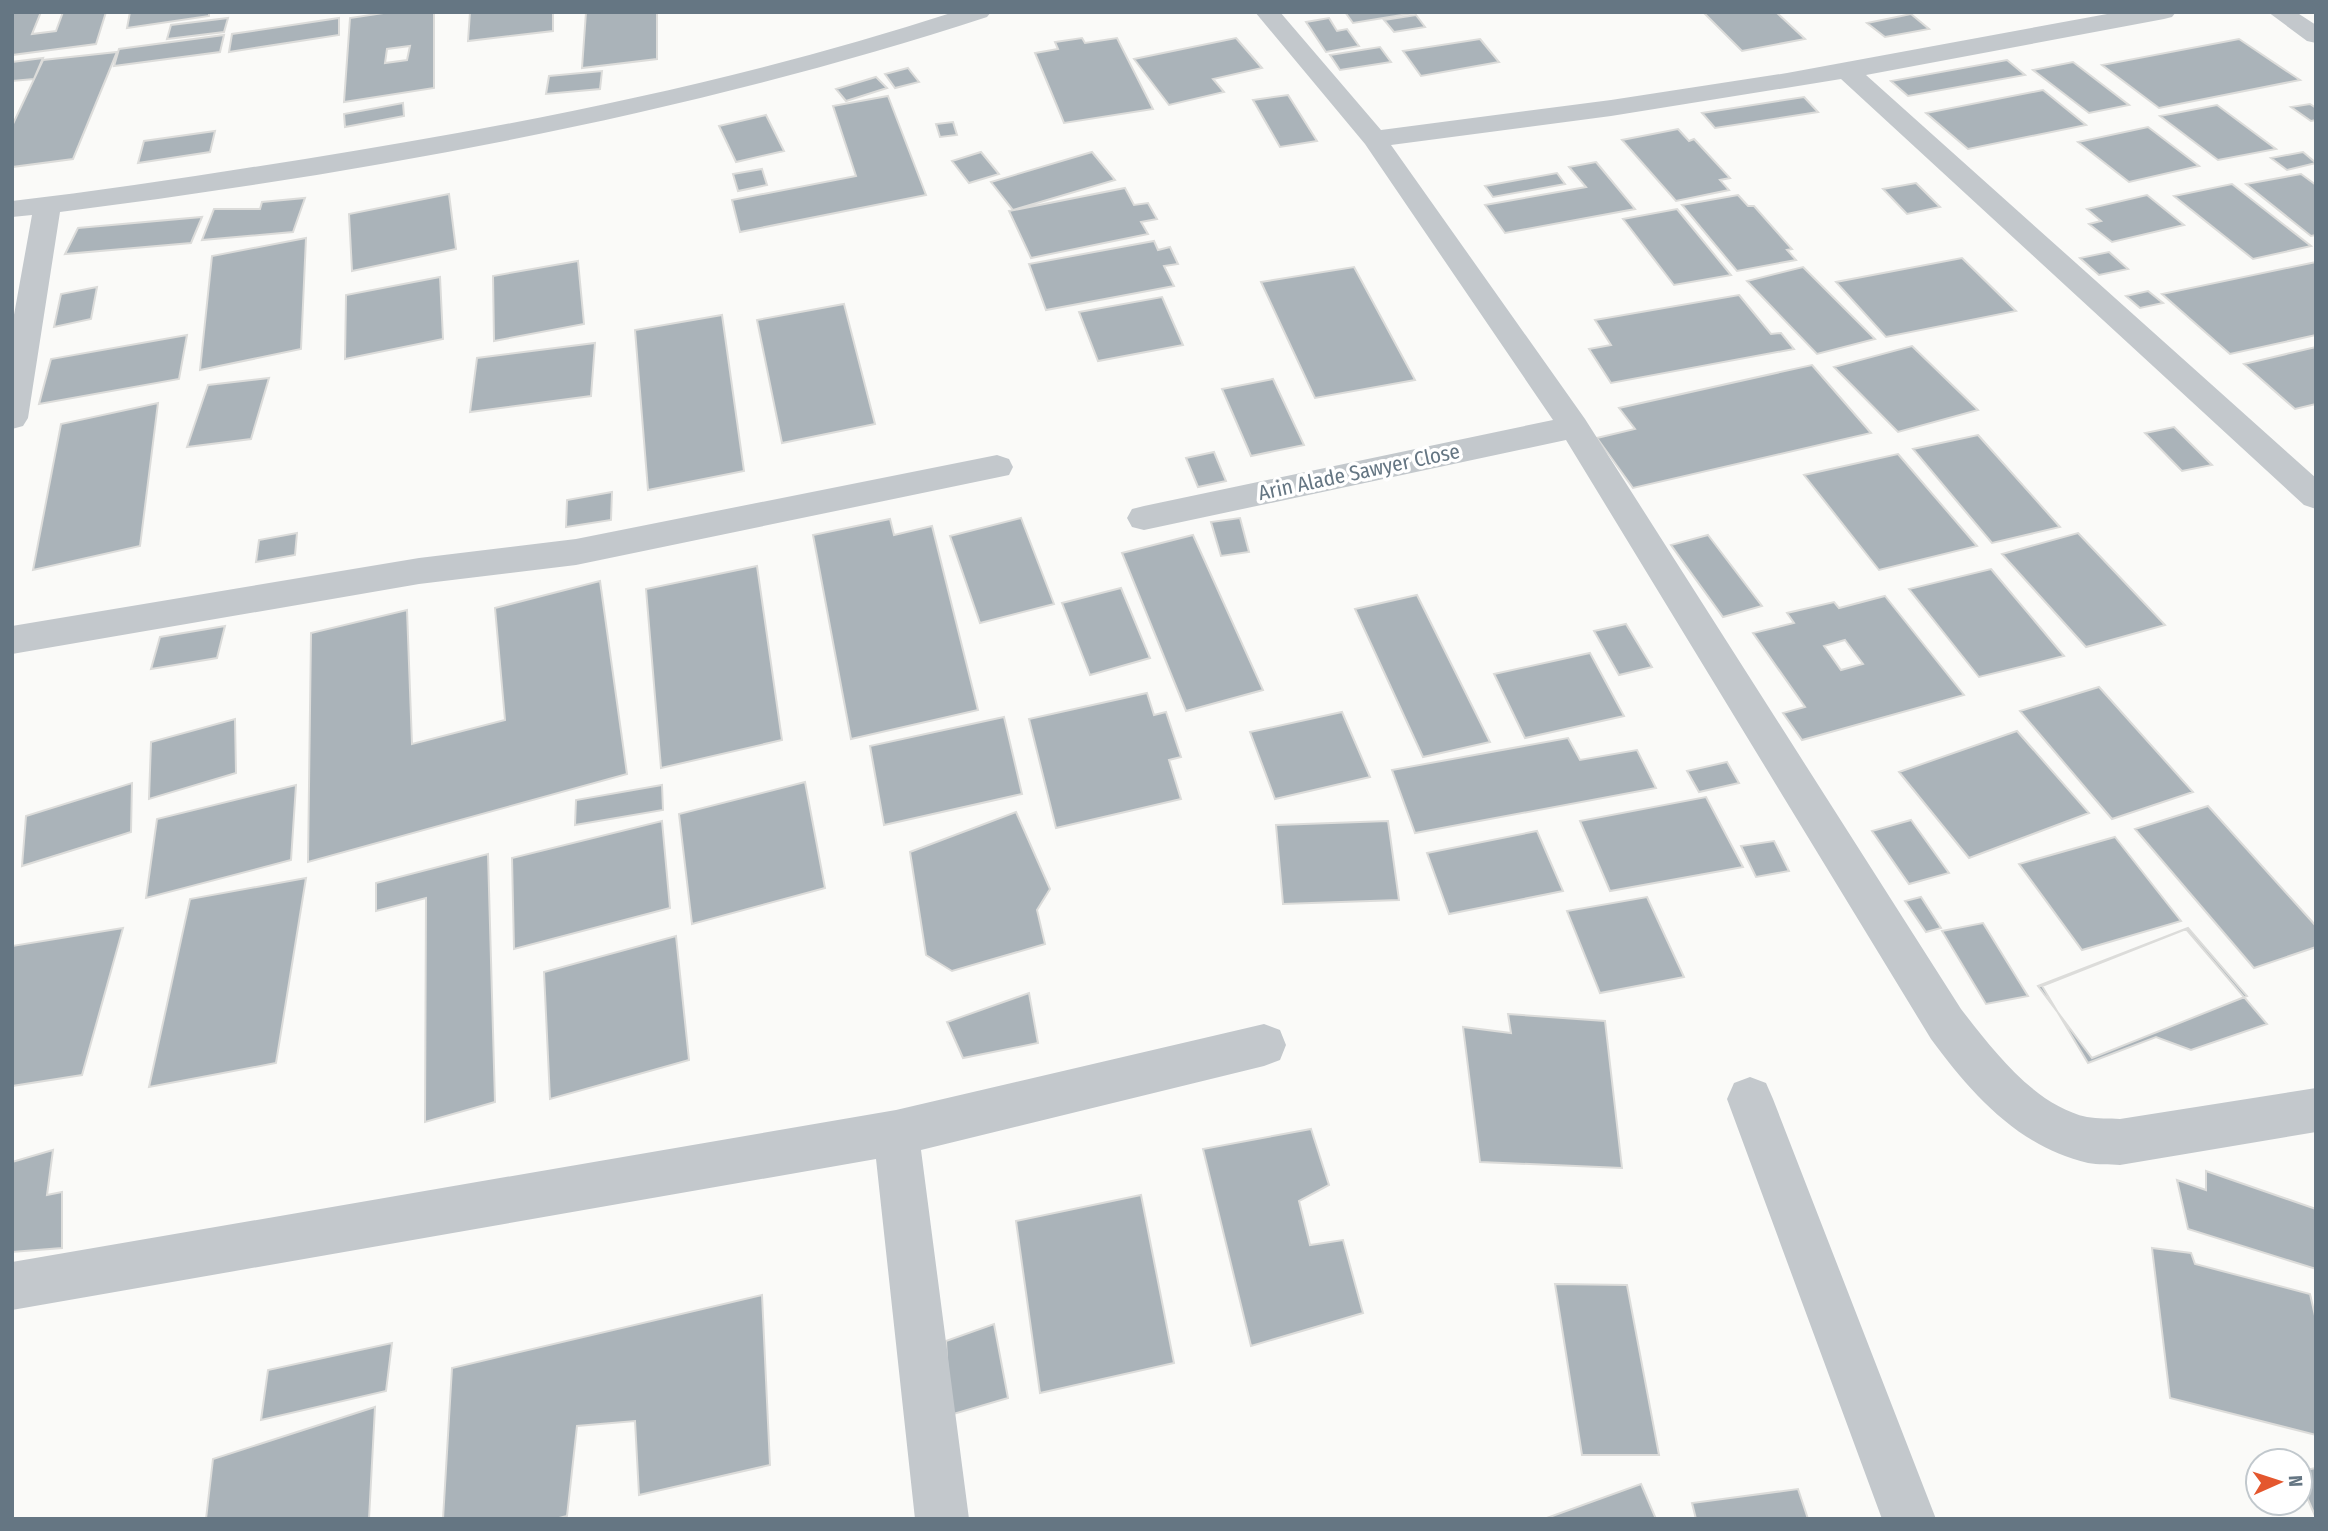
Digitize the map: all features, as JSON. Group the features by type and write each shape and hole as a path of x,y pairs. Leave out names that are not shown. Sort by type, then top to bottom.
{"street":[{"path":"12,209 47,206 406,151 664,102 927,30 979,12"},
{"path":"1267,12 1374,139 1574,427 1946,1024 1984,1075 2018,1104 2052,1125 2087,1140 2120,1142 2316,1110"},
{"path":"1374,139 1612,108 1847,71 2063,27 2164,12"},
{"path":"2280,12 2316,36"},
{"path":"1847,71 2316,497"},
{"path":"12,418 47,206"},
{"name":"Arin Alade Sawyer Close","path":"1143,518 1574,427"},
{"path":"12,639 419,571 576,552 996,467"},
{"path":"12,1286 895,1133 1264,1045"},
{"path":"1750,1099 1909,1519"},
{"path":"895,1133 942,1519"}],"building":[{"path":"12,12 41,12 32,34 56,31 63,12 106,12 96,44 12,55"},
{"path":"130,12 209,12 209,16 127,28"},
{"path":"390,12 434,12 434,88 344,102 350,18","holes":["410,46 407,60 385,63 387,49"]},
{"path":"470,12 553,12 553,31 468,41"},
{"path":"586,12 657,12 657,59 582,68"},
{"path":"1345,12 1420,12 1353,23"},
{"path":"1703,12 1776,12 1805,39 1742,51"},
{"path":"1911,14 1929,29 1885,37 1867,23"},
{"path":"1416,15 1425,27 1394,32 1384,20"},
{"path":"228,18 224,32 167,39 171,25"},
{"path":"339,18 339,35 229,52 232,34"},
{"path":"1329,18 1337,31 1347,29 1359,46 1326,52 1306,22"},
{"path":"224,35 220,52 114,66 119,49"},
{"path":"1082,38 1085,43 1117,38 1153,109 1064,123 1035,53 1058,49 1055,42"},
{"path":"1236,38 1262,68 1213,79 1224,92 1169,105 1134,59"},
{"path":"1480,39 1499,62 1421,76 1403,51"},
{"path":"2239,39 2300,80 2159,108 2102,65"},
{"path":"1380,47 1391,62 1340,70 1330,55"},
{"path":"117,52 73,159 12,167 12,126 43,60"},
{"path":"43,58 34,79 12,81 12,62"},
{"path":"2007,60 2025,75 1908,96 1891,81"},
{"path":"2073,62 2129,105 2089,113 2033,70"},
{"path":"908,68 919,82 895,88 885,74"},
{"path":"602,71 600,89 546,94 549,76"},
{"path":"876,77 887,88 846,101 836,89"},
{"path":"2043,90 2086,125 1968,149 1926,113"},
{"path":"1288,95 1317,141 1280,147 1253,100"},
{"path":"888,96 926,195 740,232 732,200 856,176 833,106"},
{"path":"1804,97 1818,112 1715,128 1702,113"},
{"path":"403,103 404,116 345,127 344,114"},
{"path":"2310,104 2316,108 2316,120 2311,121 2291,107"},
{"path":"2217,105 2276,149 2218,160 2160,116"},
{"path":"766,115 784,151 736,162 719,126"},
{"path":"953,122 957,135 940,137 936,124"},
{"path":"2148,127 2199,166 2129,182 2078,142"},
{"path":"1678,129 1689,141 1694,139 1730,178 1720,180 1729,190 1676,201 1622,140"},
{"path":"215,131 210,152 138,163 144,141"},
{"path":"981,152 999,174 969,183 952,161"},
{"path":"1092,152 1115,180 1013,210 991,182"},
{"path":"2303,152 2316,163 2287,170 2271,158"},
{"path":"1596,162 1635,209 1505,233 1485,205 1586,187 1569,167"},
{"path":"762,169 767,185 738,191 733,174"},
{"path":"1557,173 1565,184 1493,197 1485,186"},
{"path":"2301,174 2316,185 2316,235 2311,236 2246,184"},
{"path":"1916,183 1940,207 1907,214 1883,189"},
{"path":"2232,184 2311,246 2253,259 2174,196"},
{"path":"1125,188 1134,205 1148,203 1157,219 1141,222 1148,234 1031,258 1009,211"},
{"path":"449,194 456,249 352,271 349,214"},
{"path":"1738,195 1748,206 1754,206 1792,249 1787,250 1796,260 1737,271 1682,205"},
{"path":"2147,195 2184,225 2112,242 2089,224 2101,221 2087,209"},
{"path":"305,198 293,232 202,240 214,209 260,209 262,202"},
{"path":"1677,209 1731,275 1674,285 1623,219"},
{"path":"202,217 191,243 65,254 78,228"},
{"path":"306,238 301,349 200,370 212,256"},
{"path":"1154,241 1158,250 1170,247 1178,264 1164,266 1174,286 1046,310 1029,264"},
{"path":"2109,252 2128,269 2099,275 2080,258"},
{"path":"1962,258 2016,311 1886,337 1836,282"},
{"path":"578,261 584,324 494,341 493,276"},
{"path":"2316,262 2316,335 2230,354 2162,294"},
{"path":"1354,267 1415,380 1315,398 1261,282"},
{"path":"1803,267 1875,339 1817,354 1747,281"},
{"path":"440,277 443,339 345,359 346,295"},
{"path":"97,287 91,319 54,327 61,294"},
{"path":"2148,291 2163,303 2140,308 2126,296"},
{"path":"1739,295 1771,334 1781,333 1794,349 1611,383 1589,349 1611,345 1595,320"},
{"path":"1162,297 1183,345 1098,361 1079,312"},
{"path":"844,304 875,424 782,443 757,320"},
{"path":"722,315 744,471 648,490 635,330"},
{"path":"187,335 179,379 39,404 51,359"},
{"path":"595,343 591,396 470,412 477,358"},
{"path":"1912,346 1978,410 1898,432 1834,367"},
{"path":"2316,347 2316,404 2295,409 2244,364"},
{"path":"1812,365 1871,433 1633,488 1597,438 1635,429 1619,408"},
{"path":"269,378 251,439 187,447 208,385"},
{"path":"1273,379 1304,445 1251,456 1222,389"},
{"path":"158,403 140,546 33,570 61,424"},
{"path":"2174,427 2212,465 2182,471 2145,433"},
{"path":"1978,435 2060,527 1992,543 1913,449"},
{"path":"1214,452 1226,481 1198,487 1186,458"},
{"path":"1898,454 1977,546 1879,570 1804,475"},
{"path":"612,492 611,520 566,527 567,500"},
{"path":"1021,518 1054,604 980,623 950,536"},
{"path":"1240,518 1249,552 1221,556 1211,522"},
{"path":"890,519 894,535 932,526 978,710 851,739 813,535"},
{"path":"297,533 295,555 256,562 259,540"},
{"path":"2078,533 2165,625 2086,647 2002,554"},
{"path":"1193,535 1263,690 1186,711 1122,553"},
{"path":"1708,535 1762,606 1723,617 1671,545"},
{"path":"757,566 782,740 661,768 646,589"},
{"path":"1991,569 2064,656 1979,677 1909,589"},
{"path":"600,581 627,774 308,862 311,633 407,610 412,744 505,720 495,608"},
{"path":"1121,588 1150,658 1090,675 1062,603"},
{"path":"1417,595 1490,742 1423,757 1355,609"},
{"path":"1885,596 1964,695 1802,740 1783,713 1805,707 1753,633 1794,623 1787,613 1834,602 1839,608","holes":["1845,640 1863,664 1841,670 1824,646"]},
{"path":"1626,624 1652,667 1619,675 1594,631"},
{"path":"225,626 217,658 151,669 160,637"},
{"path":"1590,653 1624,716 1525,738 1494,674"},
{"path":"2099,687 2193,792 2112,819 2020,711"},
{"path":"1147,693 1154,715 1166,712 1181,757 1169,760 1181,799 1056,828 1029,719"},
{"path":"1342,712 1370,777 1275,799 1250,732"},
{"path":"1004,717 1022,794 884,825 870,746"},
{"path":"235,719 236,773 149,799 151,742"},
{"path":"2017,731 2089,813 1969,858 1899,772"},
{"path":"1568,738 1580,760 1637,750 1656,788 1415,833 1392,770"},
{"path":"1727,762 1739,783 1699,792 1687,771"},
{"path":"805,782 825,888 692,924 679,814"},
{"path":"132,783 131,832 22,866 26,816"},
{"path":"296,785 291,860 146,898 157,819"},
{"path":"662,785 663,810 575,825 576,800"},
{"path":"1706,797 1743,867 1610,891 1580,821"},
{"path":"2208,806 2316,926 2316,947 2254,968 2135,829"},
{"path":"1016,812 1050,889 1037,910 1045,944 952,971 926,955 910,852"},
{"path":"1911,820 1949,873 1909,884 1872,831"},
{"path":"662,821 670,908 514,949 512,858"},
{"path":"1388,821 1399,900 1283,904 1276,825"},
{"path":"1537,831 1563,891 1449,914 1427,853"},
{"path":"2115,837 2181,921 2082,950 2019,864"},
{"path":"1774,841 1789,871 1756,877 1741,846"},
{"path":"488,854 495,1102 425,1122 426,898 376,911 376,883"},
{"path":"306,878 276,1063 149,1087 190,899"},
{"path":"1647,897 1684,977 1600,993 1567,911"},
{"path":"1921,897 1941,928 1926,932 1905,901"},
{"path":"1983,923 2028,996 1986,1004 1942,931"},
{"path":"123,928 82,1075 12,1086 12,946"},
{"path":"2188,928 2247,996 2092,1058 2038,986"},
{"path":"2186,929 2267,1024 2191,1050 2156,1037 2088,1063 2042,986"},
{"path":"676,936 689,1060 550,1099 544,972"},
{"path":"1029,993 1038,1043 963,1058 947,1022"},
{"path":"1508,1014 1605,1021 1622,1168 1480,1162 1463,1027 1511,1033"},
{"path":"1311,1129 1329,1185 1299,1201 1310,1245 1343,1240 1363,1313 1251,1346 1203,1149"},
{"path":"53,1150 47,1195 62,1192 62,1248 12,1252 12,1162"},
{"path":"2206,1171 2316,1209 2316,1269 2188,1229 2177,1180 2206,1190"},
{"path":"1141,1195 1174,1363 1040,1393 1016,1221"},
{"path":"2152,1248 2191,1253 2195,1264 2310,1294 2316,1320 2316,1435 2170,1398"},
{"path":"1555,1284 1627,1285 1659,1455 1582,1455"},
{"path":"762,1295 770,1465 639,1495 635,1421 577,1426 567,1516 555,1519 443,1519 452,1368"},
{"path":"994,1324 1008,1398 950,1415 946,1341"},
{"path":"392,1343 386,1391 261,1420 268,1370"},
{"path":"375,1407 369,1519 206,1519 213,1459"},
{"path":"2316,1468 2316,1518 2314,1513"},
{"path":"1641,1484 1656,1519 1544,1519"},
{"path":"1798,1489 1808,1519 1696,1519 1692,1503"}]}
